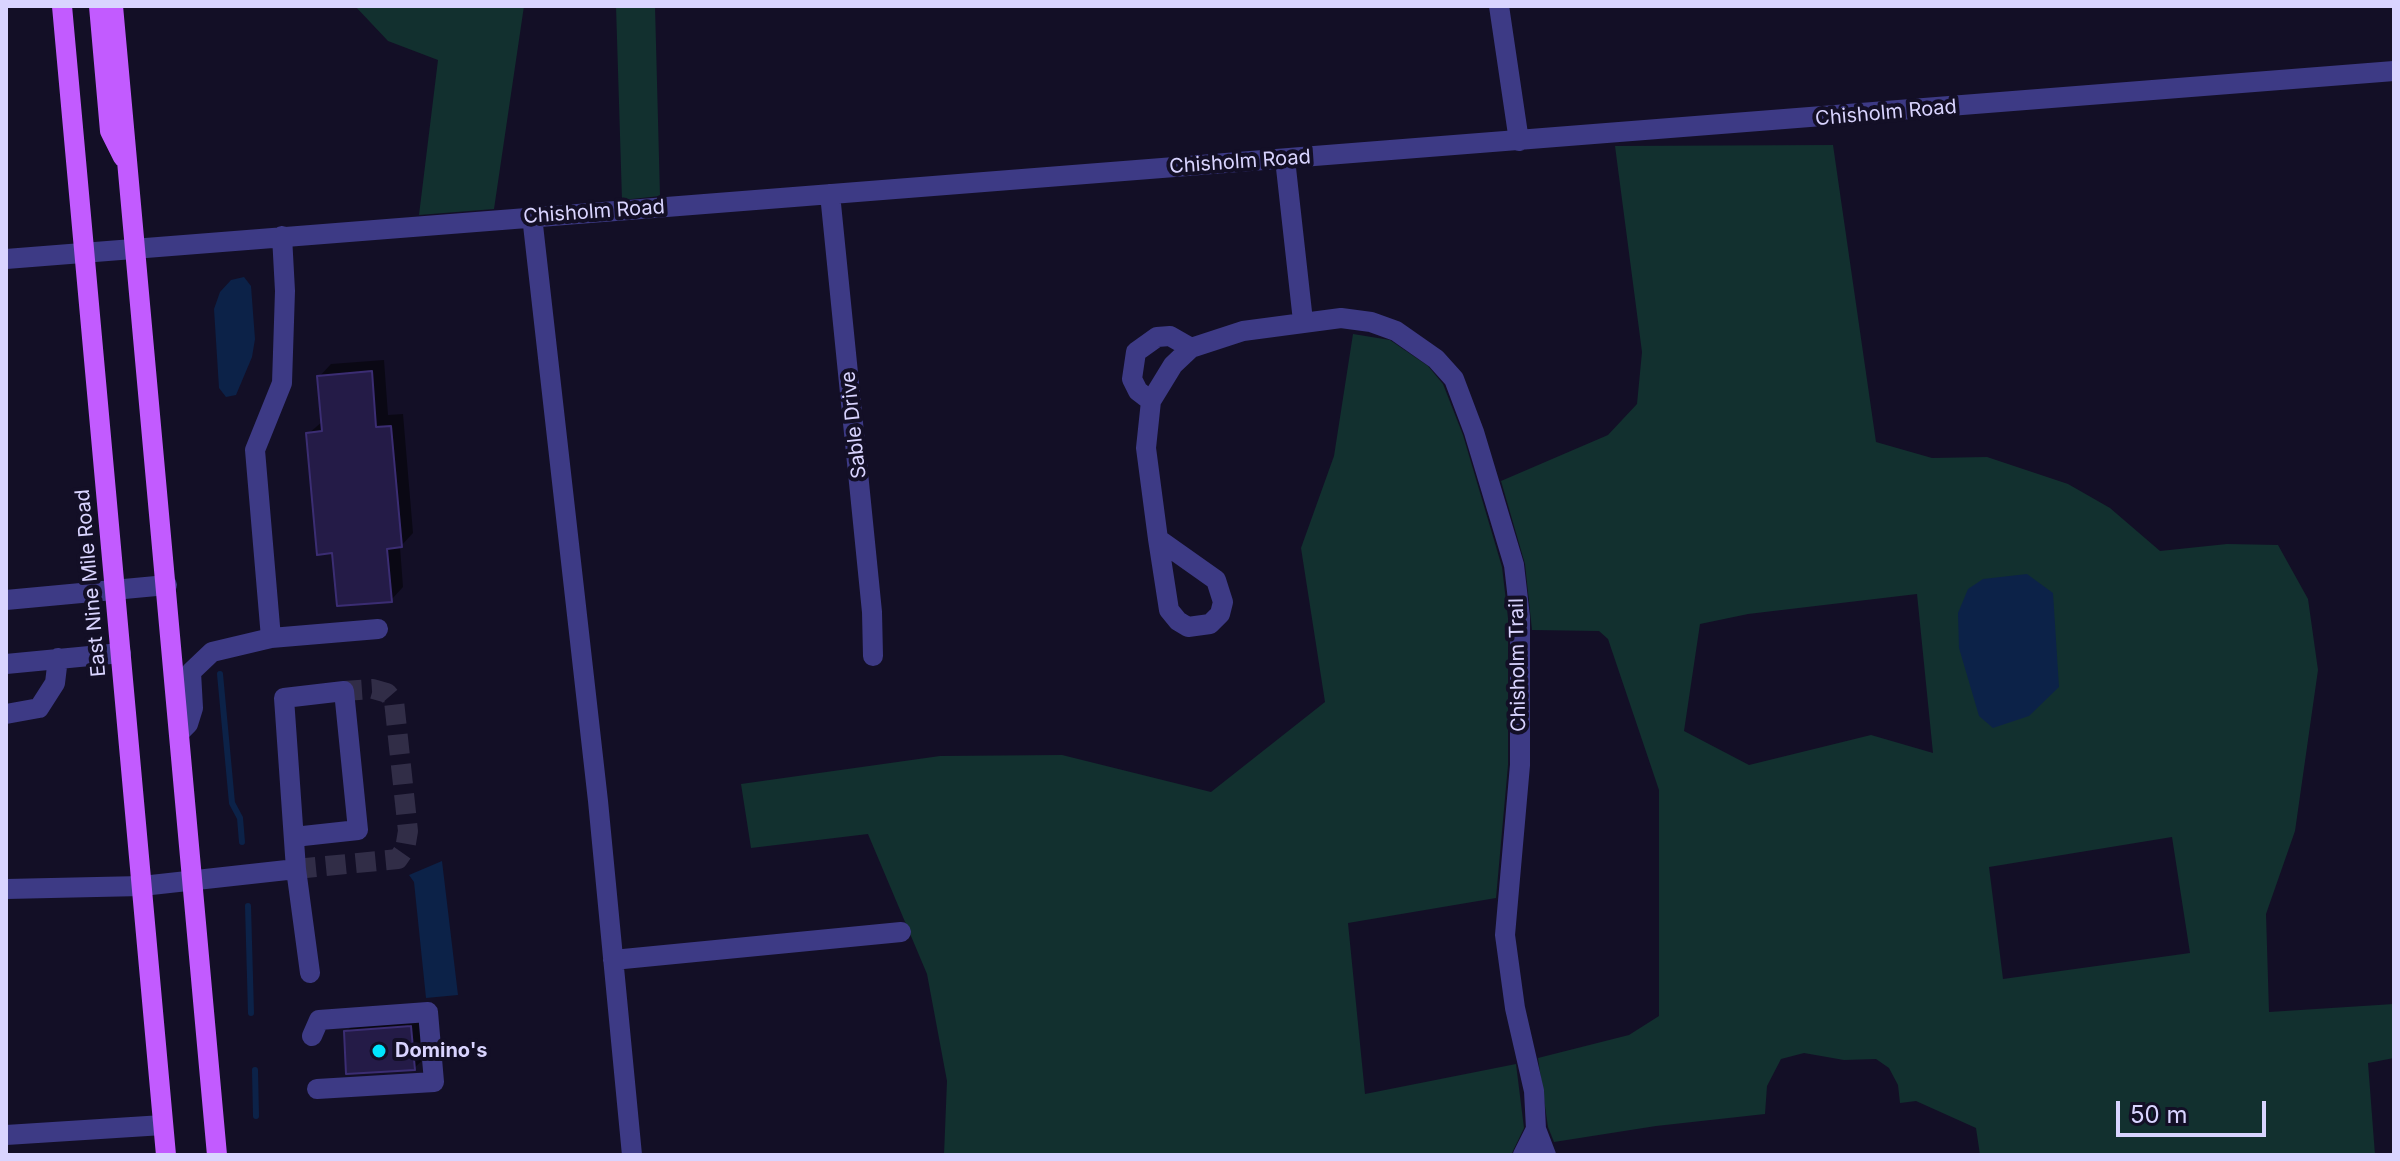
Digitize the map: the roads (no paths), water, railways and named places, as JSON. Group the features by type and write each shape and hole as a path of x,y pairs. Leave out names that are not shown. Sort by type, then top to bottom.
{"main road":[{"name":"East Nine Mile Road","path":"62,6 166,1155"},
{"path":"99,6 110,131 128,168"},
{"path":"113,6 217,1155"}],"street":[{"path":"1499,6 1519,141"},
{"name":"Chisholm Road","path":"6,259 2394,71"},
{"path":"1285,159 1303,321"},
{"name":"Sable Drive","path":"830,194 872,612 873,656"},
{"path":"532,216 632,1155"},
{"path":"271,638 255,450 282,383 285,291 282,236"},
{"name":"Chisholm Trail","path":"1191,348 1243,331 1341,318 1371,322 1396,331 1436,359 1454,379 1474,432 1514,565 1520,617 1520,765 1505,935 1515,1008 1534,1091 1536,1129 1546,1155"},
{"path":"1151,401 1138,391 1132,379 1136,352 1157,337 1170,336 1191,348 1173,365 1151,401 1146,448 1158,539"},
{"path":"6,600 167,585"},
{"path":"179,733 188,724 193,708 191,672 212,652 271,638 378,629"},
{"path":"6,664 121,653"},
{"path":"6,714 39,708 55,683 58,658"},
{"path":"294,837 358,830 344,691 284,698 296,869 310,973"},
{"path":"6,889 142,886 296,869"},
{"path":"613,960 901,932"},
{"path":"312,1036 319,1020 428,1012 434,1082 317,1089"},
{"path":"6,1135 163,1125"},
{"path":"1523,1155 1536,1129"}],"water":[{"path":"244,277 251,286 255,339 252,357 236,395 226,397 219,388 214,309 220,292 231,280"},
{"path":"2027,574 2053,593 2059,687 2029,716 1993,728 1979,716 1959,648 1958,613 1968,589 1983,579"},
{"path":"442,861 458,995 426,998 414,882 409,875"}],"waterway":[{"path":"220,674 232,803 240,818 242,842"},
{"path":"248,906 251,1013"},
{"path":"255,1070 256,1116"}],"tunnel":[{"path":"296,869 398,859 405,849 408,831 394,701 387,693 373,689 344,691"}],"place":[{"name":"Domino's","path":"379,1051"}]}
